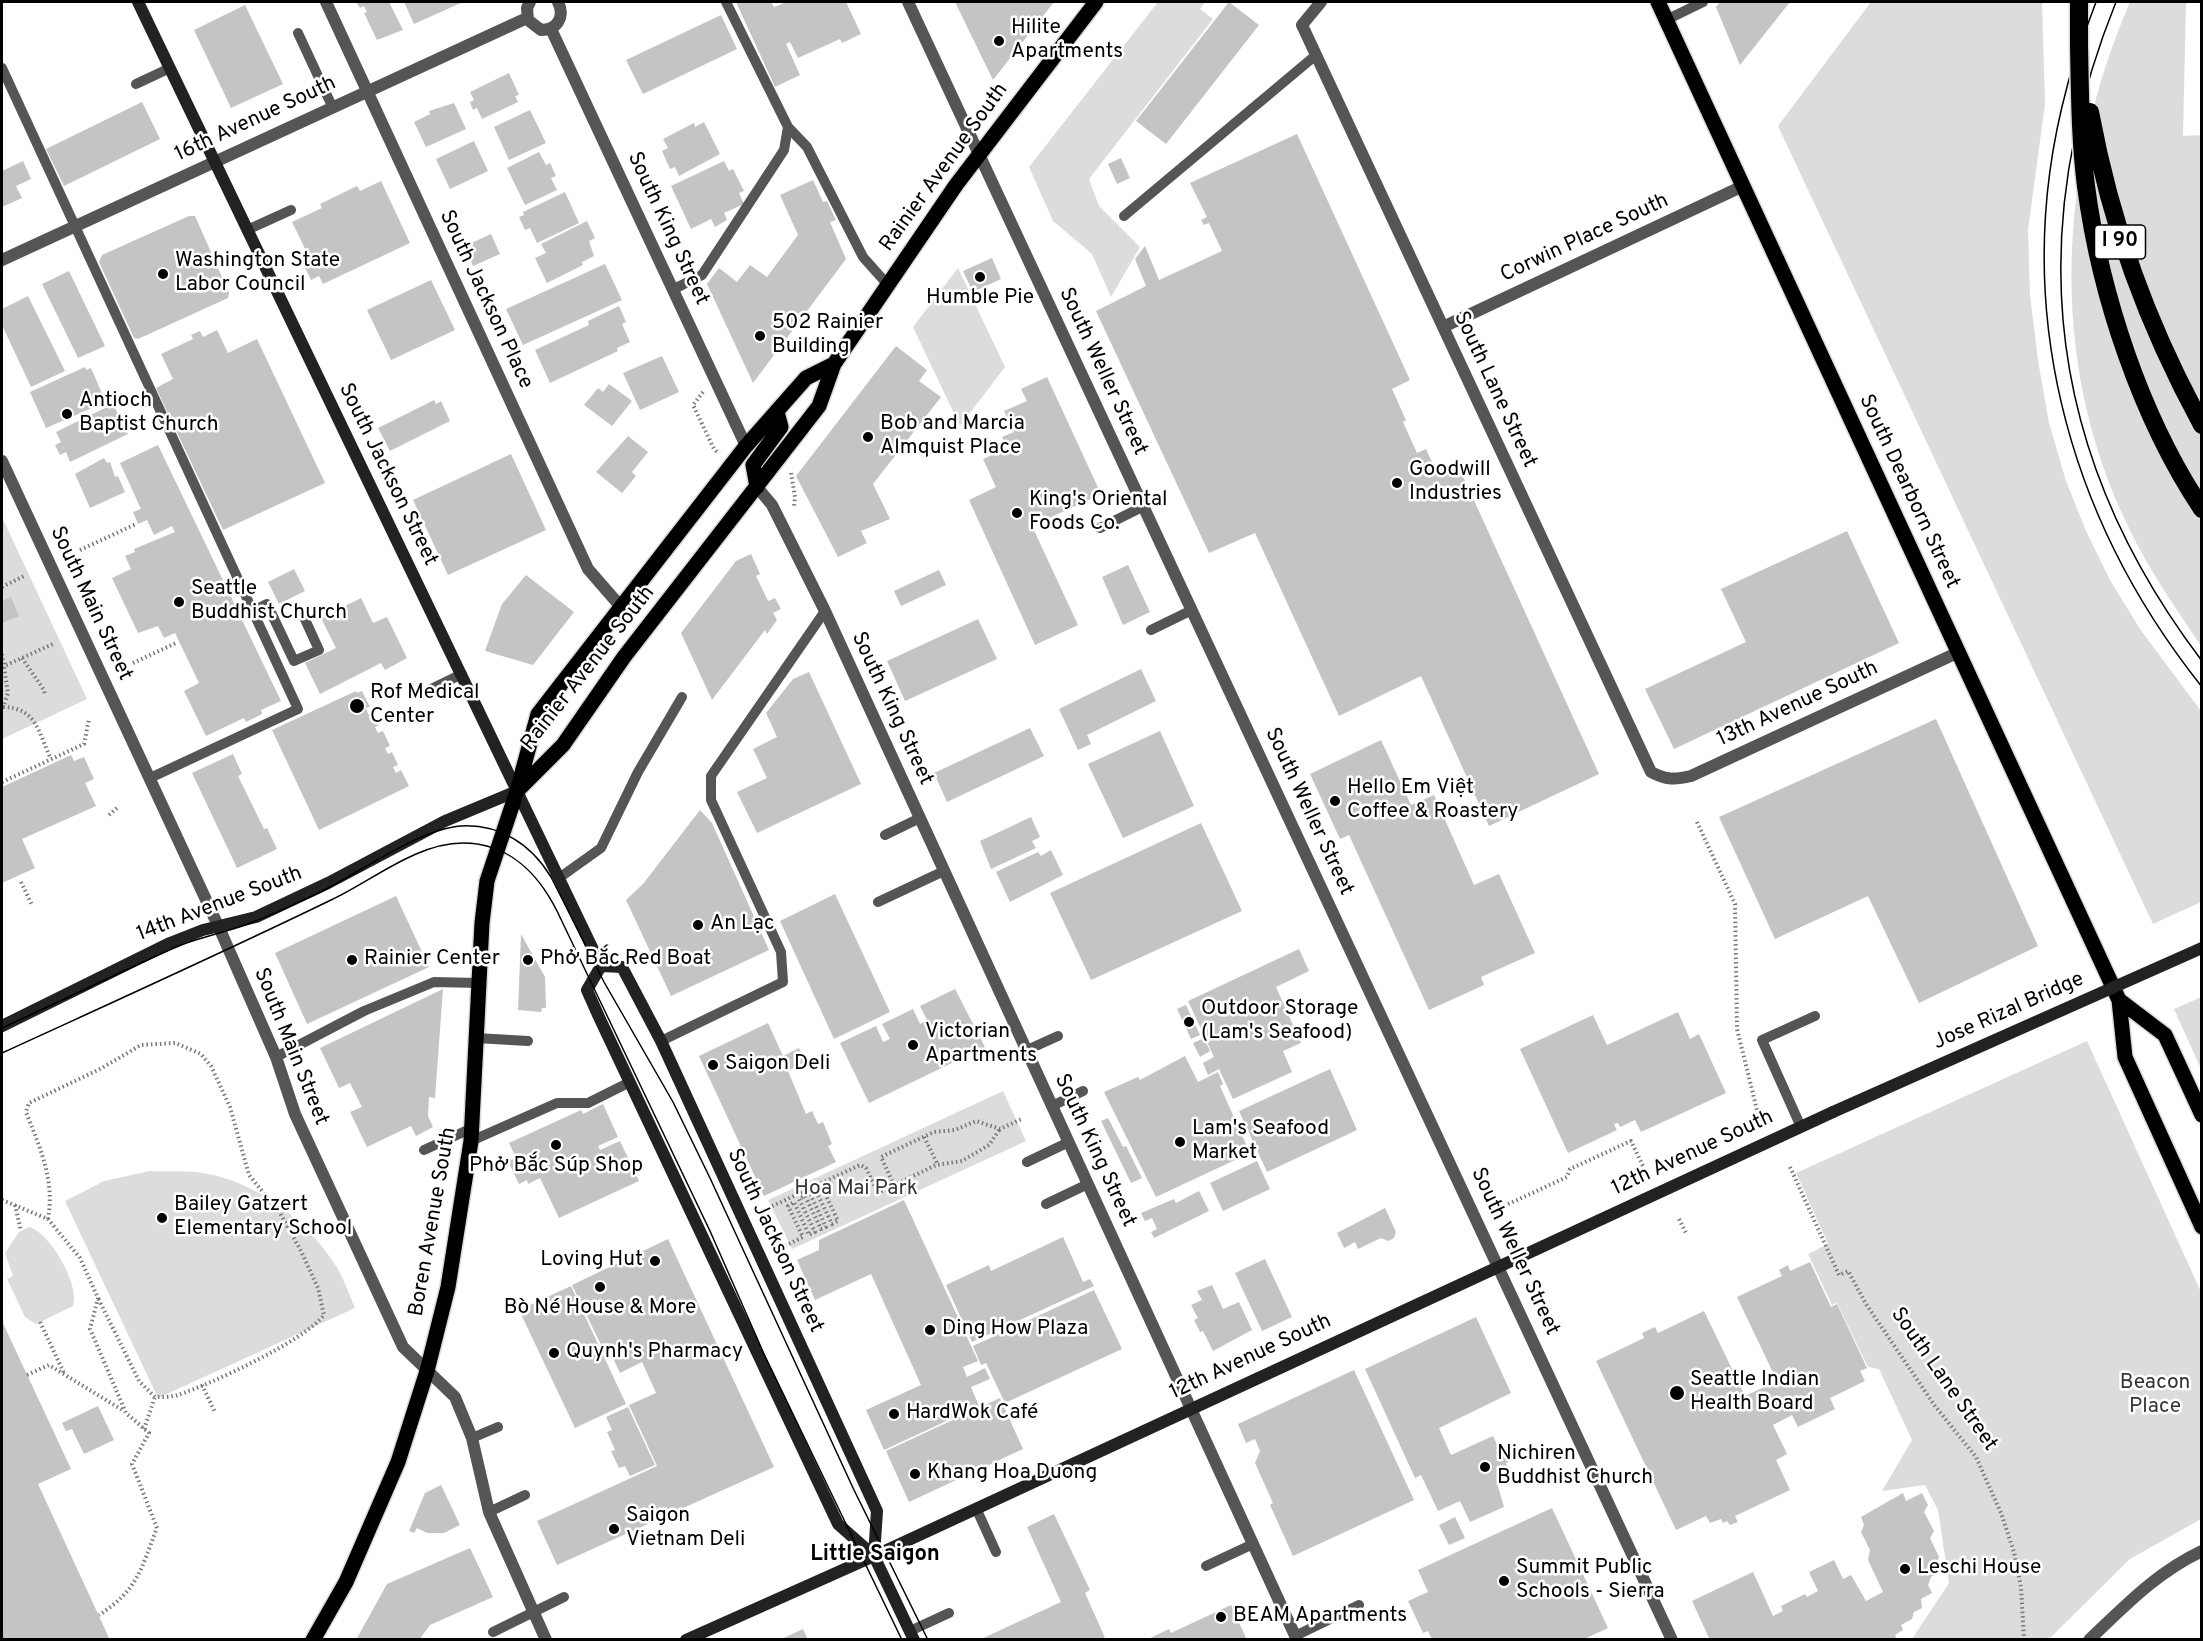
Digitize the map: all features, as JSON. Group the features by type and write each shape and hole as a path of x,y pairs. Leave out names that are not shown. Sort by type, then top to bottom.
{"highway":[{"name":"I 90","path":"2079,2 2079,45 2097,151 2122,247 2159,340 2202,425"},
{"path":"2079,45 2085,176 2094,234 2108,291 2146,401 2172,457 2202,509"}],"main road":[{"name":"South Jackson Street","path":"138,2 601,966"},
{"name":"Rainier Avenue South","path":"517,791 563,745 624,657 819,405 834,364 888,285 979,154 1096,2"},
{"name":"South Dearborn Street","path":"1658,2 2119,1000 2125,1057 2202,1227"},
{"name":"Rainier Avenue South","path":"517,791 538,714 746,446 806,378 834,364"},
{"path":"757,487 753,465 781,427 777,412"},
{"name":"14th Avenue South","path":"2,1026 149,953 218,926 256,917 328,883 445,821 517,791"},
{"name":"Boren Avenue South","path":"313,1640 346,1582 398,1462 427,1371 450,1276 472,1134 479,983 487,881 517,791"},
{"name":"Jose Rizal Bridge","path":"1833,1112 2202,948"},
{"name":"South Jackson Street","path":"601,966 622,968 661,1041 877,1510 874,1556"},
{"name":"South Jackson Street","path":"601,966 587,990 838,1524 874,1556 912,1635"},
{"name":"South Dearborn Street","path":"2119,1000 2165,1035 2202,1114"},
{"name":"12th Avenue South","path":"686,1640 874,1556 1498,1264 1833,1112"}],"street":[{"name":"South Jackson Place","path":"326,2 588,569 621,607"},
{"path":"530,2 527,8 527,18 536,28 551,29 560,20 561,2"},
{"name":"South Weller Street","path":"908,2 1672,1640"},
{"name":"South Lane Street","path":"1321,2 1302,25 1651,772"},
{"name":"16th Avenue South","path":"2,260 527,18"},
{"name":"South King Street","path":"551,29 746,446"},
{"name":"Corwin Place South","path":"1443,327 1743,186"},
{"name":"South Main Street","path":"2,461 218,926 276,1057 295,1114 403,1347 455,1397 472,1438 489,1512 546,1640"},
{"name":"South King Street","path":"757,487 772,505 825,611 1296,1638"},
{"name":"13th Avenue South","path":"1651,772 1663,778 1676,780 1691,776 1959,652"},
{"path":"2089,1640 2150,1582 2166,1570 2202,1551"}],"lane":[{"path":"726,2 788,127 807,147 863,256 888,285"},
{"path":"1666,20 1703,2"},
{"path":"298,33 332,106"},
{"path":"1124,216 1316,55"},
{"path":"2,68 298,709 150,778"},
{"path":"136,84 170,68"},
{"path":"674,289 702,275 784,150 788,127"},
{"path":"247,230 291,210"},
{"path":"1100,528 1144,506"},
{"path":"253,611 267,604 294,661 319,650 303,615"},
{"path":"1151,630 1192,610"},
{"path":"661,1041 783,982 781,952 711,800 711,776 825,611"},
{"path":"423,693 462,674"},
{"path":"560,878 601,848 638,772 682,696"},
{"path":"885,835 920,818"},
{"path":"878,902 944,871"},
{"path":"276,1057 364,1011 434,982 479,983"},
{"path":"1801,1127 1762,1041 1815,1016"},
{"path":"1027,1050 1058,1036"},
{"path":"476,1038 528,1041"},
{"path":"424,1150 557,1103 588,1103 630,1082"},
{"path":"1052,1106 1083,1091"},
{"path":"1027,1162 1069,1142"},
{"path":"1046,1204 1088,1184"},
{"path":"472,1438 498,1427"},
{"path":"489,1512 525,1495"},
{"path":"976,1508 996,1552"},
{"path":"1206,1566 1253,1544"},
{"path":"493,1632 564,1597"},
{"path":"1296,1638 1359,1605"},
{"path":"912,1635 949,1613"}],"path":[{"path":"693,405 714,449"},
{"path":"80,550 136,524"},
{"path":"2,587 24,576"},
{"path":"3,666 55,643"},
{"path":"133,663 176,643"},
{"path":"2,654 8,693 2,709 20,708 28,713 51,759"},
{"path":"22,658 45,695"},
{"path":"2,782 84,744 89,719"},
{"path":"109,815 118,807"},
{"path":"1697,822 1735,904 1737,1029 1758,1114"},
{"path":"21,882 32,905"},
{"path":"2,1200 48,1219 80,1258 139,1381 155,1396 178,1395 202,1385 278,1347 318,1322 324,1315 318,1288 301,1251 280,1213 249,1174 230,1107 211,1066 201,1054 175,1043 141,1045 102,1068 29,1103 26,1112 44,1156 50,1186 48,1219"},
{"path":"764,1209 860,1165 866,1168 878,1193 938,1165 962,1161 989,1145 1000,1129 1022,1119"},
{"path":"894,1185 881,1157 943,1129 964,1127 976,1121 1000,1129"},
{"path":"924,1137 938,1165"},
{"path":"1504,1206 1568,1177 1570,1169 1631,1141 1643,1166"},
{"name":"South Lane Street","path":"1790,1167 1839,1275 1848,1271 1866,1304 1935,1406 1977,1457 2001,1513 2014,1552 2021,1587 2024,1640"},
{"path":"810,1194 816,1191 832,1224 838,1221 820,1183"},
{"path":"799,1199 805,1196 821,1229 826,1227 808,1189"},
{"path":"788,1206 794,1202 809,1235 815,1232 797,1194"},
{"path":"782,1248 803,1237 785,1199"},
{"path":"15,1204 21,1231"},
{"path":"1679,1219 1686,1233"},
{"path":"98,1298 90,1329 126,1413"},
{"path":"40,1322 65,1375"},
{"path":"27,1375 49,1365 126,1413 149,1433 132,1464 157,1528 137,1581 120,1602 99,1616"},
{"path":"202,1385 215,1412"},
{"path":"144,1429 155,1396"}],"green space":[{"path":"1158,2 1205,2 1200,9 1213,19 1089,179 1099,206 1140,247 1111,297 1092,254 1053,221 1029,167"},
{"path":"1871,2 2042,2 2045,104 2028,230 2030,295 2049,423 2066,481 2086,531 2110,580 2140,629 2201,711 2201,902 2153,924 1778,126"},
{"path":"2130,2 2186,2 2183,136 2202,135 2201,646 2144,557 2128,526 2102,462 2084,397 2074,331 2072,264 2076,197 2088,131 2106,66"},
{"path":"958,268 1005,367 960,426 913,327"},
{"path":"2,517 87,699 2,739"},
{"path":"2201,997 2201,1069 2174,1009"},
{"name":"Beacon Place","path":"2087,1041 2201,1292 2201,1519 2130,1559 2049,1639 1912,1639 1949,1583 1938,1510 1925,1485 1882,1491 1912,1440 1879,1369 1868,1367 1837,1303 1832,1305 1808,1254 1828,1244 1796,1173"},
{"name":"Hoa Mai Park","path":"1003,1091 1026,1141 792,1249 768,1200"},
{"path":"150,1171 196,1172 217,1176 258,1192 276,1204 310,1232 324,1249 339,1271 355,1308 158,1398 65,1201 104,1181"},
{"path":"29,1227 46,1239 62,1261 74,1297 73,1306 36,1324 25,1317 7,1279 13,1276 5,1253 19,1232"}],"building":[{"path":"389,2 403,30 377,40 364,13 367,12 364,6 360,8 357,3"},
{"path":"404,2 463,2 414,24"},
{"path":"736,2 771,2 774,7 787,2 846,2 861,34 842,43 840,39 798,58 790,42 786,44 800,75 775,87"},
{"name":"Hilite Apartments","path":"955,2 1054,2 993,80"},
{"path":"1229,2 1259,25 1166,144 1136,121"},
{"path":"1720,2 1790,2 1740,65 1716,7"},
{"path":"245,5 283,84 231,108 194,30"},
{"path":"721,15 737,49 643,94 626,60"},
{"path":"509,73 519,95 515,96 518,102 482,119 477,108 473,110 470,102 474,100 470,92"},
{"path":"142,102 160,139 64,186 46,149"},
{"path":"454,103 466,129 426,147 414,122 430,114 429,111"},
{"path":"530,110 546,143 509,160 494,127"},
{"path":"704,122 720,154 679,176 675,167 670,169 662,151 668,148 663,139 694,123 695,127"},
{"name":"Goodwill Industries","path":"1297,134 1410,380 1392,389 1417,453 1426,449 1436,471 1456,461 1599,774 1489,826 1421,676 1339,716 1255,533 1209,553 1096,311 1146,286 1135,259 1145,246 1159,280 1222,251 1209,223 1204,225 1201,220 1207,217 1190,183"},
{"path":"474,141 488,171 450,189 436,159"},
{"path":"539,152 546,165 550,163 556,176 551,178 557,190 525,205 507,168"},
{"path":"1121,158 1130,178 1117,184 1108,164"},
{"path":"23,161 31,179 16,186 22,198 2,207 2,171"},
{"path":"724,161 729,171 733,169 744,191 739,193 744,204 724,213 727,220 715,227 711,219 691,229 671,186"},
{"name":"502 Rainier Building","path":"813,180 823,202 827,201 836,220 830,222 846,259 753,383 707,284 719,268 737,282 750,265 767,277 798,235 780,195"},
{"path":"381,181 410,243 323,284 319,276 311,280 302,262 310,259 292,222 322,208 320,204 357,186 360,191"},
{"path":"565,192 579,223 537,243 530,228 525,230 519,217 524,215 523,212"},
{"path":"189,216 195,216 229,293 228,298 138,339 134,338 99,262 102,255"},
{"path":"587,221 595,238 589,241 594,256 582,262 583,265 547,283 535,258 546,253 541,244"},
{"path":"491,234 500,254 473,266 465,246"},
{"path":"992,258 1001,279 973,292 963,271"},
{"path":"605,264 622,300 523,345 506,309"},
{"path":"69,271 105,346 78,358 42,284"},
{"path":"431,280 455,330 391,360 367,310"},
{"path":"28,296 65,371 31,387 2,325 2,309"},
{"path":"619,306 626,322 622,324 630,342 617,348 618,351 550,383 535,350 589,325 588,321"},
{"path":"217,330 228,353 257,339 325,483 223,530 156,388 173,379 161,354 193,339 191,335 200,331 203,337"},
{"name":"Bob and Marcia Almquist Place","path":"896,346 927,370 919,381 941,397 873,484 890,519 861,531 867,543 838,557 796,476"},
{"path":"662,356 679,392 640,410 623,373"},
{"path":"85,367 86,370 91,368 104,398 100,401 101,404 46,428 30,392"},
{"name":"King's Oriental Foods Co.","path":"1047,377 1101,494 1032,526 1078,625 1035,645 969,500 996,487 983,459 1007,448 1002,437 1014,432 1004,411 1027,401 1021,389"},
{"path":"609,384 632,401 612,426 584,405 598,388 603,392"},
{"path":"434,400 436,404 441,401 450,421 390,451 378,428"},
{"path":"113,404 128,434 70,462 66,452 60,455 55,445 61,442 56,432"},
{"path":"628,436 648,452 632,472 636,476 622,493 596,472"},
{"name":"Seattle Buddhist Church","path":"158,445 281,701 261,710 262,714 246,722 244,718 206,736 184,691 199,683 175,633 164,638 158,626 138,633 112,578 131,569 125,556 135,552 134,549 175,532 172,526 154,535 147,520 138,524 133,512 141,509 120,463"},
{"path":"511,454 546,530 448,575 413,500"},
{"path":"104,458 107,463 110,462 115,477 118,476 125,492 90,508 75,474"},
{"path":"1847,531 1899,643 1674,749 1645,689 1746,642 1721,589"},
{"path":"751,554 760,574 756,576 768,601 775,598 781,609 773,613 777,620 767,634 765,630 712,700 681,633 736,561"},
{"path":"1128,565 1150,612 1123,625 1102,577"},
{"path":"294,569 305,591 279,604 268,582"},
{"path":"939,570 946,585 901,606 894,591"},
{"path":"526,575 574,612 533,665 485,651 502,604"},
{"path":"11,597 19,616 2,623 2,601"},
{"path":"361,598 373,623 387,617 407,658 385,670 381,663 320,694 305,663 336,648 321,618"},
{"path":"978,619 997,659 905,701 887,661"},
{"path":"1141,669 1156,701 1087,735 1091,744 1078,750 1059,709"},
{"path":"809,672 861,784 757,833 737,792 767,778 753,749 777,737 766,713 793,679"},
{"path":"356,691 357,693 362,691 370,707 366,708 368,714 373,712 379,725 375,727 378,733 383,731 390,746 385,748 388,754 392,752 398,765 393,767 396,773 401,770 409,786 319,830 272,730"},
{"path":"1936,719 2038,946 1919,1003 1868,896 1775,939 1719,817"},
{"path":"1030,728 1044,756 947,802 934,773"},
{"path":"1160,731 1194,806 1123,838 1088,764"},
{"path":"1381,740 1411,805 1434,795 1474,885 1499,874 1535,953 1481,977 1484,985 1429,1010 1349,835 1340,839 1310,774"},
{"path":"233,754 242,774 238,776 264,829 267,828 277,849 237,868 192,773"},
{"path":"71,755 74,761 84,757 94,779 85,783 96,806 22,839 35,868 2,883 2,787"},
{"name":"An Lạc","path":"700,810 712,823 769,950 671,996 626,900 643,884"},
{"path":"1031,817 1040,837 1032,841 1036,848 991,869 980,841"},
{"path":"1201,823 1242,911 1091,980 1050,893"},
{"path":"1051,850 1063,875 1010,902 996,872 1038,852 1041,856"},
{"path":"835,894 890,1012 834,1039 780,921"},
{"name":"Rainier Center","path":"396,896 429,967 307,1024 275,953"},
{"name":"Phở Bắc Red Boat","path":"521,934 545,977 546,1008 542,1008 541,1012 518,1010"},
{"path":"1299,949 1309,971 1276,987 1301,1043 1283,1051 1292,1072 1233,1099 1219,1069 1208,1075 1203,1063 1214,1057 1188,1001"},
{"path":"443,989 435,1098 429,1097 428,1116 433,1127 416,1136 411,1126 367,1147 350,1112 362,1107 350,1083 339,1088 320,1048"},
{"name":"Victorian Apartments","path":"955,989 985,1047 869,1103 840,1043 876,1026 883,1042 890,1039 882,1024 913,1009 920,1024 927,1020 920,1006"},
{"name":"Outdoor Storage (Lam's Seafood)","path":"1186,1005 1200,1035 1191,1039 1177,1009"},
{"path":"1678,1012 1690,1039 1699,1034 1726,1093 1641,1132 1635,1120 1620,1127 1618,1123 1614,1124 1617,1130 1568,1153 1520,1049 1593,1015 1607,1045"},
{"path":"768,1023 783,1056 799,1048 805,1062 788,1071 806,1114 812,1111 818,1124 823,1122 832,1144 828,1146 836,1162 764,1196 699,1056"},
{"path":"1204,1038 1210,1051 1200,1057 1193,1043"},
{"path":"1185,1056 1198,1082 1218,1072 1223,1084 1220,1086 1250,1153 1156,1197 1104,1092 1138,1077 1140,1080"},
{"path":"1330,1069 1357,1130 1267,1172 1239,1111"},
{"path":"603,1104 618,1137 598,1146 600,1150 620,1141 639,1181 559,1218 540,1178 528,1184 527,1180 519,1184 508,1161 516,1158 509,1143 581,1110 583,1114"},
{"path":"1108,1118 1123,1147 1126,1146 1142,1178 1131,1183 1101,1121"},
{"path":"1257,1161 1270,1189 1223,1211 1210,1183"},
{"path":"1199,1191 1209,1211 1154,1238 1151,1232 1157,1229 1152,1218 1145,1221 1141,1213 1174,1199 1176,1203"},
{"name":"Ding How Plaza","path":"904,1200 978,1361 963,1367 967,1377 985,1368 990,1379 971,1387 979,1406 884,1450 866,1410 921,1385 871,1274 815,1300 797,1260 819,1250 819,1240"},
{"path":"1385,1208 1396,1232 1394,1238 1388,1241 1381,1238 1358,1249 1355,1242 1344,1248 1337,1233"},
{"path":"1063,1237 1083,1282 1090,1279 1094,1286 972,1342 946,1285 989,1265 991,1271"},
{"path":"668,1239 774,1467 557,1565 537,1521 657,1466 629,1405 656,1393 642,1362 620,1373 606,1343 601,1345 572,1285"},
{"path":"1265,1259 1292,1317 1262,1331 1235,1273"},
{"name":"Seattle Indian Health Board","path":"1810,1262 1831,1307 1837,1304 1867,1368 1860,1371 1865,1381 1830,1398 1835,1409 1798,1427 1792,1415 1773,1425 1787,1454 1776,1460 1790,1490 1735,1516 1738,1522 1730,1525 1727,1521 1723,1523 1721,1519 1710,1523 1706,1516 1676,1530 1596,1361 1644,1338 1642,1333 1655,1327 1658,1333 1704,1311 1745,1396 1777,1381 1737,1297 1782,1276 1779,1270 1788,1265 1790,1271"},
{"path":"1212,1285 1223,1309 1239,1302 1252,1330 1213,1351 1203,1331 1200,1332 1194,1320 1198,1318 1191,1305 1202,1300 1197,1291"},
{"path":"571,1286 626,1404 575,1428 519,1310"},
{"path":"1094,1290 1122,1349 1005,1403 986,1363 981,1365 973,1346"},
{"path":"1476,1317 1511,1393 1439,1428 1451,1455 1493,1436 1501,1453 1516,1447 1521,1457 1506,1463 1512,1477 1497,1483 1504,1507 1470,1522 1460,1501 1438,1511 1421,1475 1415,1478 1365,1369"},
{"path":"2,1321 71,1469 38,1484 110,1640 2,1640"},
{"path":"1354,1370 1414,1500 1293,1556 1270,1505 1273,1503 1255,1463 1260,1451 1255,1439 1246,1443 1238,1424"},
{"path":"1000,1398 1023,1449 909,1502 886,1451"},
{"path":"98,1406 114,1440 84,1454 72,1429 66,1431 62,1423"},
{"path":"628,1407 655,1465 630,1476 625,1466 619,1468 611,1451 615,1450 607,1432 612,1430 606,1417"},
{"path":"441,1485 460,1525 444,1533 427,1533 417,1528 414,1533 409,1531 425,1493"},
{"name":"Leschi House","path":"1903,1493 1906,1501 1922,1493 1928,1505 1924,1512 1934,1531 1930,1538 1939,1557 1936,1565 1940,1572 1931,1577 1928,1585 1932,1593 1921,1599 1922,1608 1914,1612 1912,1619 1901,1625 1903,1630 1895,1635 1897,1640 1710,1640 1692,1601 1753,1572 1773,1616 1783,1611 1781,1606 1805,1594 1807,1597 1818,1591 1809,1572 1834,1560 1843,1579 1851,1575 1866,1601 1883,1592 1868,1560 1870,1550 1861,1532 1864,1525 1861,1517"},
{"name":"Summit Public Schools - Sierra","path":"1552,1508 1608,1628 1582,1640 1432,1640 1428,1631 1423,1633 1408,1601 1428,1592 1418,1570"},
{"path":"1054,1514 1090,1590 1085,1593 1106,1640 979,1640 1061,1602 1027,1527"},
{"path":"1455,1517 1465,1538 1449,1545 1439,1525"},
{"path":"470,1548 493,1597 430,1625 419,1640 356,1640 387,1584"},
{"name":"BEAM Apartments","path":"1231,1605 1247,1640 1146,1640 1169,1629 1171,1633"},
{"path":"803,1629 808,1640 779,1640"}],"tram line":[{"path":"2096,2 2070,76 2051,167 2044,247 2048,326 2061,403 2084,478 2115,551 2154,621 2202,687"},
{"path":"2116,2 2086,90 2068,176 2061,261 2066,344 2082,426 2110,506 2150,584 2202,661"},
{"path":"2,1028 174,948 248,924 281,910 331,887 425,835 444,829 475,826 489,828 513,838 534,855 551,877 604,982 673,1102 854,1490 928,1640"},
{"path":"2,1053 290,920 428,849 463,843 479,844 508,854 541,884 557,911 710,1231 764,1354 902,1640"}],"place":[{"name":"Hilite Apartments","path":"999,41"},
{"name":"Washington State Labor Council","path":"163,274"},
{"name":"Humble Pie","path":"980,277"},
{"name":"502 Rainier Building","path":"760,336"},
{"name":"Antioch Baptist Church","path":"67,414"},
{"name":"Bob and Marcia Almquist Place","path":"868,437"},
{"name":"Goodwill Industries","path":"1397,483"},
{"name":"King's Oriental Foods Co.","path":"1017,513"},
{"name":"Seattle Buddhist Church","path":"179,602"},
{"name":"Rof Medical Center","path":"357,706"},
{"name":"Hello Em Việt Coffee & Roastery","path":"1335,801"},
{"name":"An Lạc","path":"698,925"},
{"name":"Rainier Center","path":"352,960"},
{"name":"Phở Bắc Red Boat","path":"528,960"},
{"name":"Outdoor Storage (Lam's Seafood)","path":"1189,1022"},
{"name":"Victorian Apartments","path":"913,1045"},
{"name":"Saigon Deli","path":"713,1065"},
{"name":"Lam's Seafood Market","path":"1180,1142"},
{"name":"Phở Bắc Súp Shop","path":"556,1145"},
{"name":"Bailey Gatzert Elementary School","path":"162,1218"},
{"name":"Loving Hut","path":"655,1261"},
{"name":"Bò Né House & More","path":"600,1287"},
{"name":"Ding How Plaza","path":"930,1330"},
{"name":"Quynh's Pharmacy","path":"554,1353"},
{"name":"Seattle Indian Health Board","path":"1677,1393"},
{"name":"HardWok Café","path":"894,1414"},
{"name":"Nichiren Buddhist Church","path":"1485,1467"},
{"name":"Khang Hoa Duong","path":"915,1474"},
{"name":"Saigon Vietnam Deli","path":"614,1529"},
{"name":"Leschi House","path":"1905,1569"},
{"name":"Summit Public Schools - Sierra","path":"1504,1581"},
{"name":"BEAM Apartments","path":"1221,1617"}],"district":[{"name":"Little Saigon","path":"875,1556"}]}
